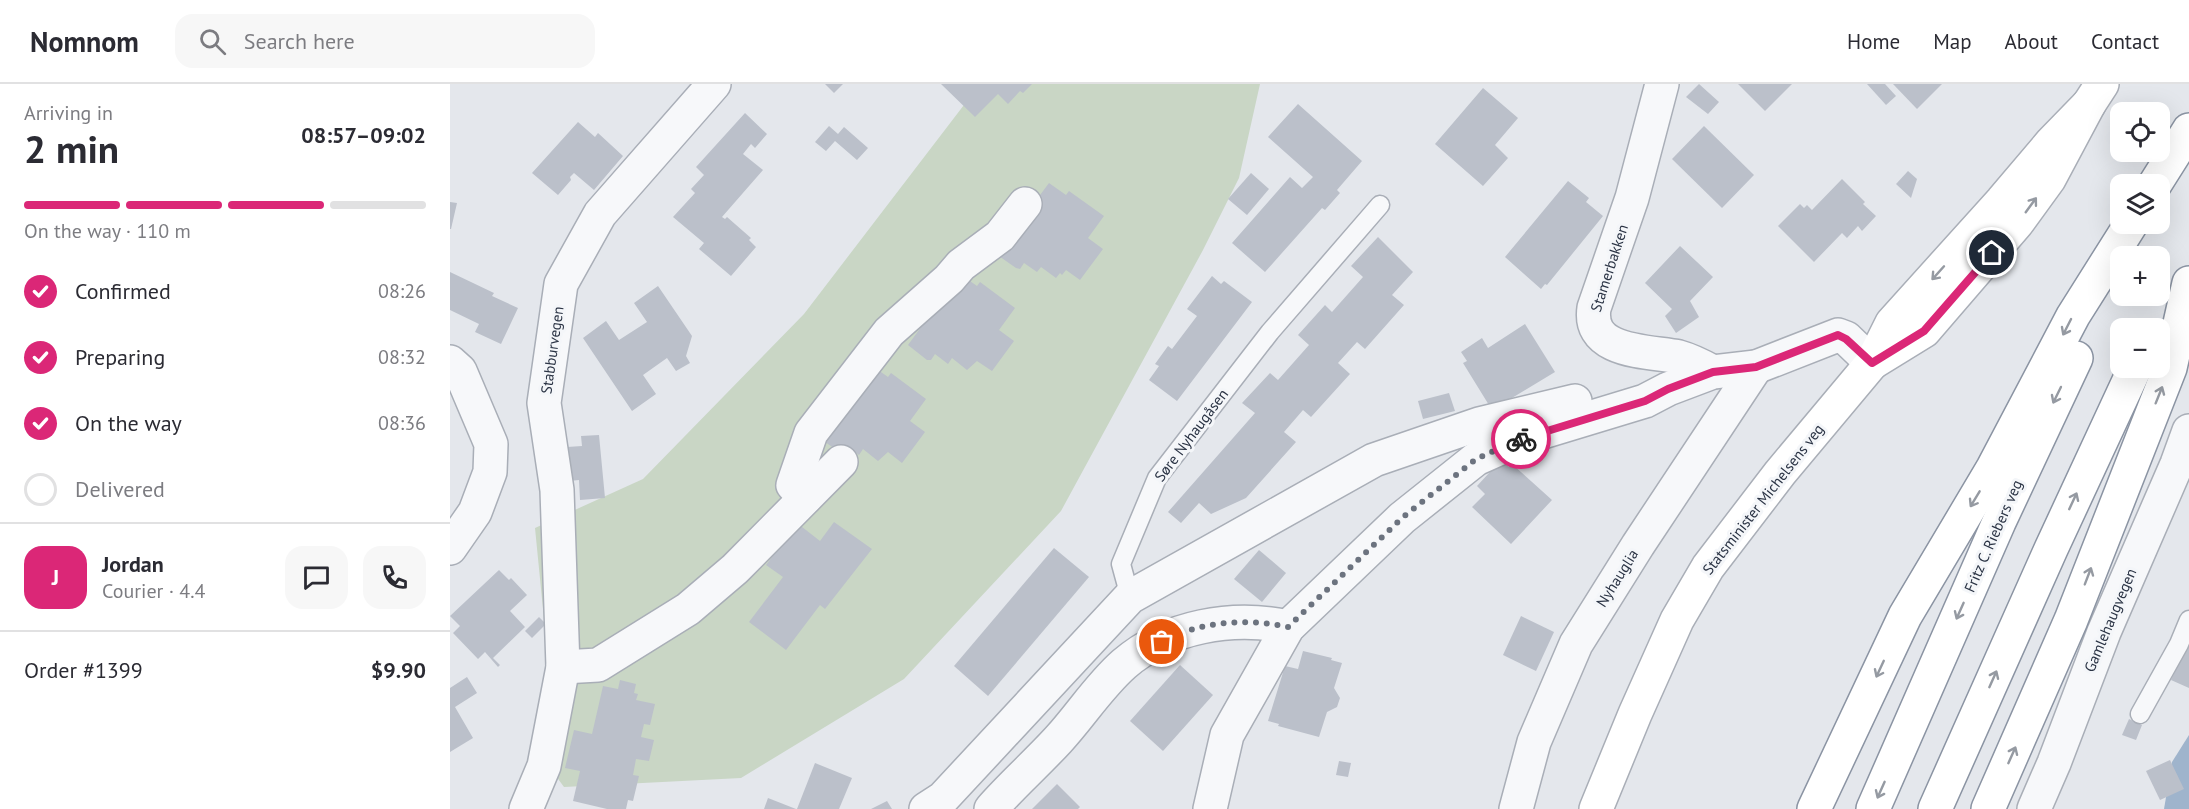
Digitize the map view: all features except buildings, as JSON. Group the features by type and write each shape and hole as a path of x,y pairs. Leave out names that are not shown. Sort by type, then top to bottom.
{"main road":[{"name":"Statsminister Michelsens veg","path":"1596,809 1677,620 1708,567 1774,481 1872,363 1924,331 2017,223 2049,179 2096,94"},
{"path":"2161,174 2189,130"},
{"path":"2170,174 2189,138"},
{"path":"1814,809 1905,616 1993,468 2073,316 2125,234"},
{"path":"2159,318 2189,261"},
{"path":"1988,809 2071,620 2170,368 2189,283"},
{"name":"Fritz C. Riebers veg","path":"1873,809 2054,403 2110,290"},
{"path":"1935,809 2051,549 2131,378"}],"street":[{"name":"Stabburvegen","path":"526,809 544,766 563,667 557,490 544,403 561,284 600,214 714,84"},
{"name":"Stamerbakken","path":"1662,84 1632,198 1594,308 1593,319 1597,330 1614,344 1639,353 1679,357 1713,372"},
{"path":"806,498 793,485 811,433 889,332 950,279 961,265 1000,236 1025,204"},
{"path":"1210,809 1227,735 1288,627 1402,518 1476,459 1523,438 1645,401 1668,389 1713,372 1756,367 1838,335 1846,339 1872,363"},
{"path":"450,362 460,370 491,444 490,472 475,512 450,548"},
{"name":"Nyhauglia","path":"1516,809 1534,742 1576,644 1638,545 1756,367"},
{"path":"926,809 943,798 1130,597 1374,460 1479,424 1637,388 1668,389"},
{"name":"Gamlehaugvegen","path":"2034,809 2104,632 2177,464 2189,431"},
{"path":"563,667 598,665 688,609 735,569 841,462"},
{"path":"991,809 1058,740 1125,664 1145,651 1179,632 1197,627 1264,623 1288,627"}],"lane":[{"name":"Søre Nyhaugåsen","path":"1130,597 1121,564 1156,478 1270,332 1380,205"},
{"path":"2140,714 2180,644 2189,620"}],"green space":[{"path":"980,84 1260,84 1239,178 1203,250 1061,511 904,679 741,778 564,787 542,757 549,670 535,528 643,479 804,314"}],"water":[{"path":"2189,735 2189,809 2164,809 2172,762"}],"way so far":[{"path":"1162,642 1179,632 1197,627 1242,623 1264,623 1288,627 1402,518 1476,459 1521,439"}],"route":[{"path":"1521,439 1614,412 1713,372 1756,367 1838,335 1846,339 1872,363 1924,331 1992,253"}]}
